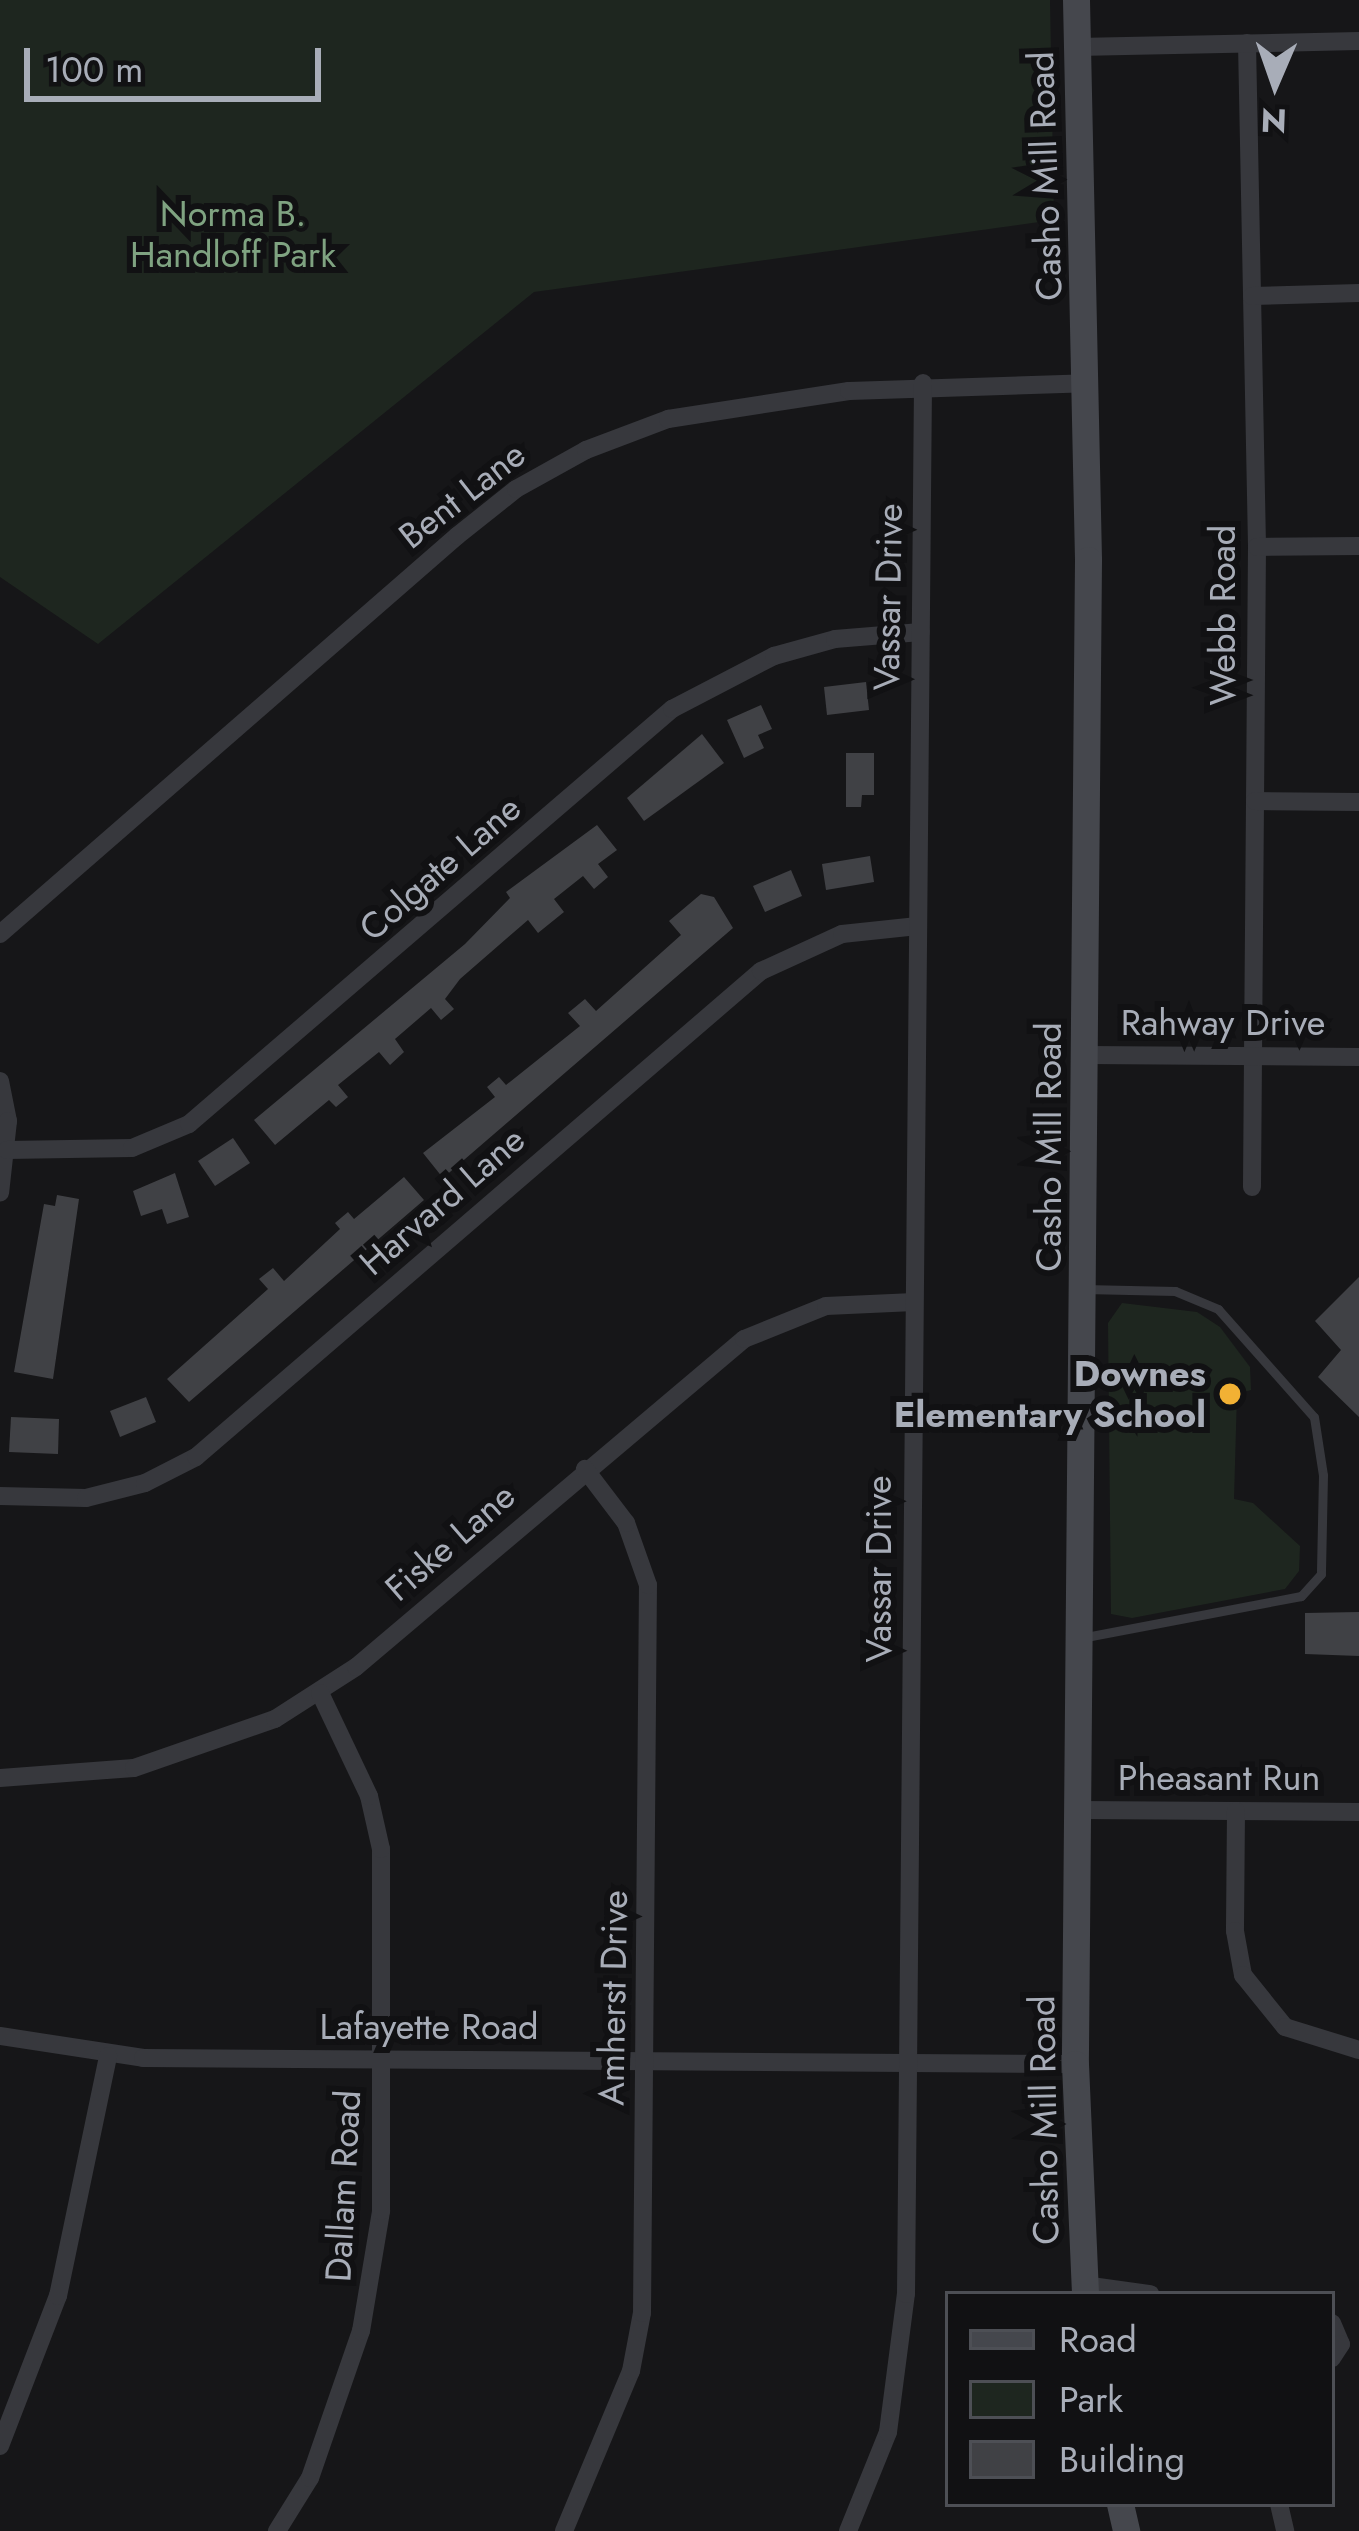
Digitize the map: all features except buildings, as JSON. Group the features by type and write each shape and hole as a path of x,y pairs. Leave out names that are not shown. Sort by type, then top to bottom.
{"street":[{"name":"Casho Mill Road","path":"1076,0 1086,383 1086,1055 1076,2064 1085,2290"},
{"path":"1077,47 1359,41"},
{"name":"Webb Road","path":"1246,43 1257,547 1252,1187"},
{"path":"1252,296 1359,293"},
{"name":"Bent Lane","path":"0,934 457,536 549,469 668,419 923,383 1086,383"},
{"name":"Vassar Drive","path":"848,2531 888,2432 901,2368 908,2063 923,383"},
{"path":"1257,547 1359,546"},
{"name":"Colgate Lane","path":"7,1150 132,1148 189,1124 672,709 774,656 835,639 921,632"},
{"path":"1255,801 1359,802"},
{"name":"Harvard Lane","path":"0,1496 86,1498 145,1484 196,1457 761,971 842,934 918,926"},
{"name":"Rahway Drive","path":"1086,1055 1359,1057"},
{"path":"0,1081 7,1150 0,1193"},
{"name":"Fiske Lane","path":"0,1778 95,1774 169,1760 241,1735 320,1693 715,1358 773,1324 826,1306 914,1302"},
{"name":"Amherst Drive","path":"564,2531 639,2343 645,2062 648,1585 626,1523 585,1469"},
{"name":"Dallam Road","path":"277,2531 310,2478 371,2300 382,2060 379,1836 358,1769 320,1693"},
{"name":"Pheasant Run","path":"1079,1810 1359,1812"},
{"path":"1236,1811 1235,1931 1243,1975 1285,2027 1359,2050"},
{"name":"Lafayette Road","path":"0,2036 108,2056 1076,2064"},
{"path":"0,2446 58,2296 108,2056"}],"lane":[{"path":"1080,1638 1301,1596 1321,1574 1322,1475 1314,1418 1218,1310 1175,1291 1084,1289"}],"green space":[{"name":"Norma B. Handloff Park","path":"0,0 1050,0 1054,220 534,292 98,644 0,577"},
{"path":"1122,1303 1197,1312 1220,1327 1250,1367 1251,1390 1237,1394 1234,1499 1253,1503 1300,1546 1299,1571 1285,1589 1132,1618 1111,1614 1108,1323"}],"place":[{"name":"Downes Elementary School","path":"1230,1394"}]}
